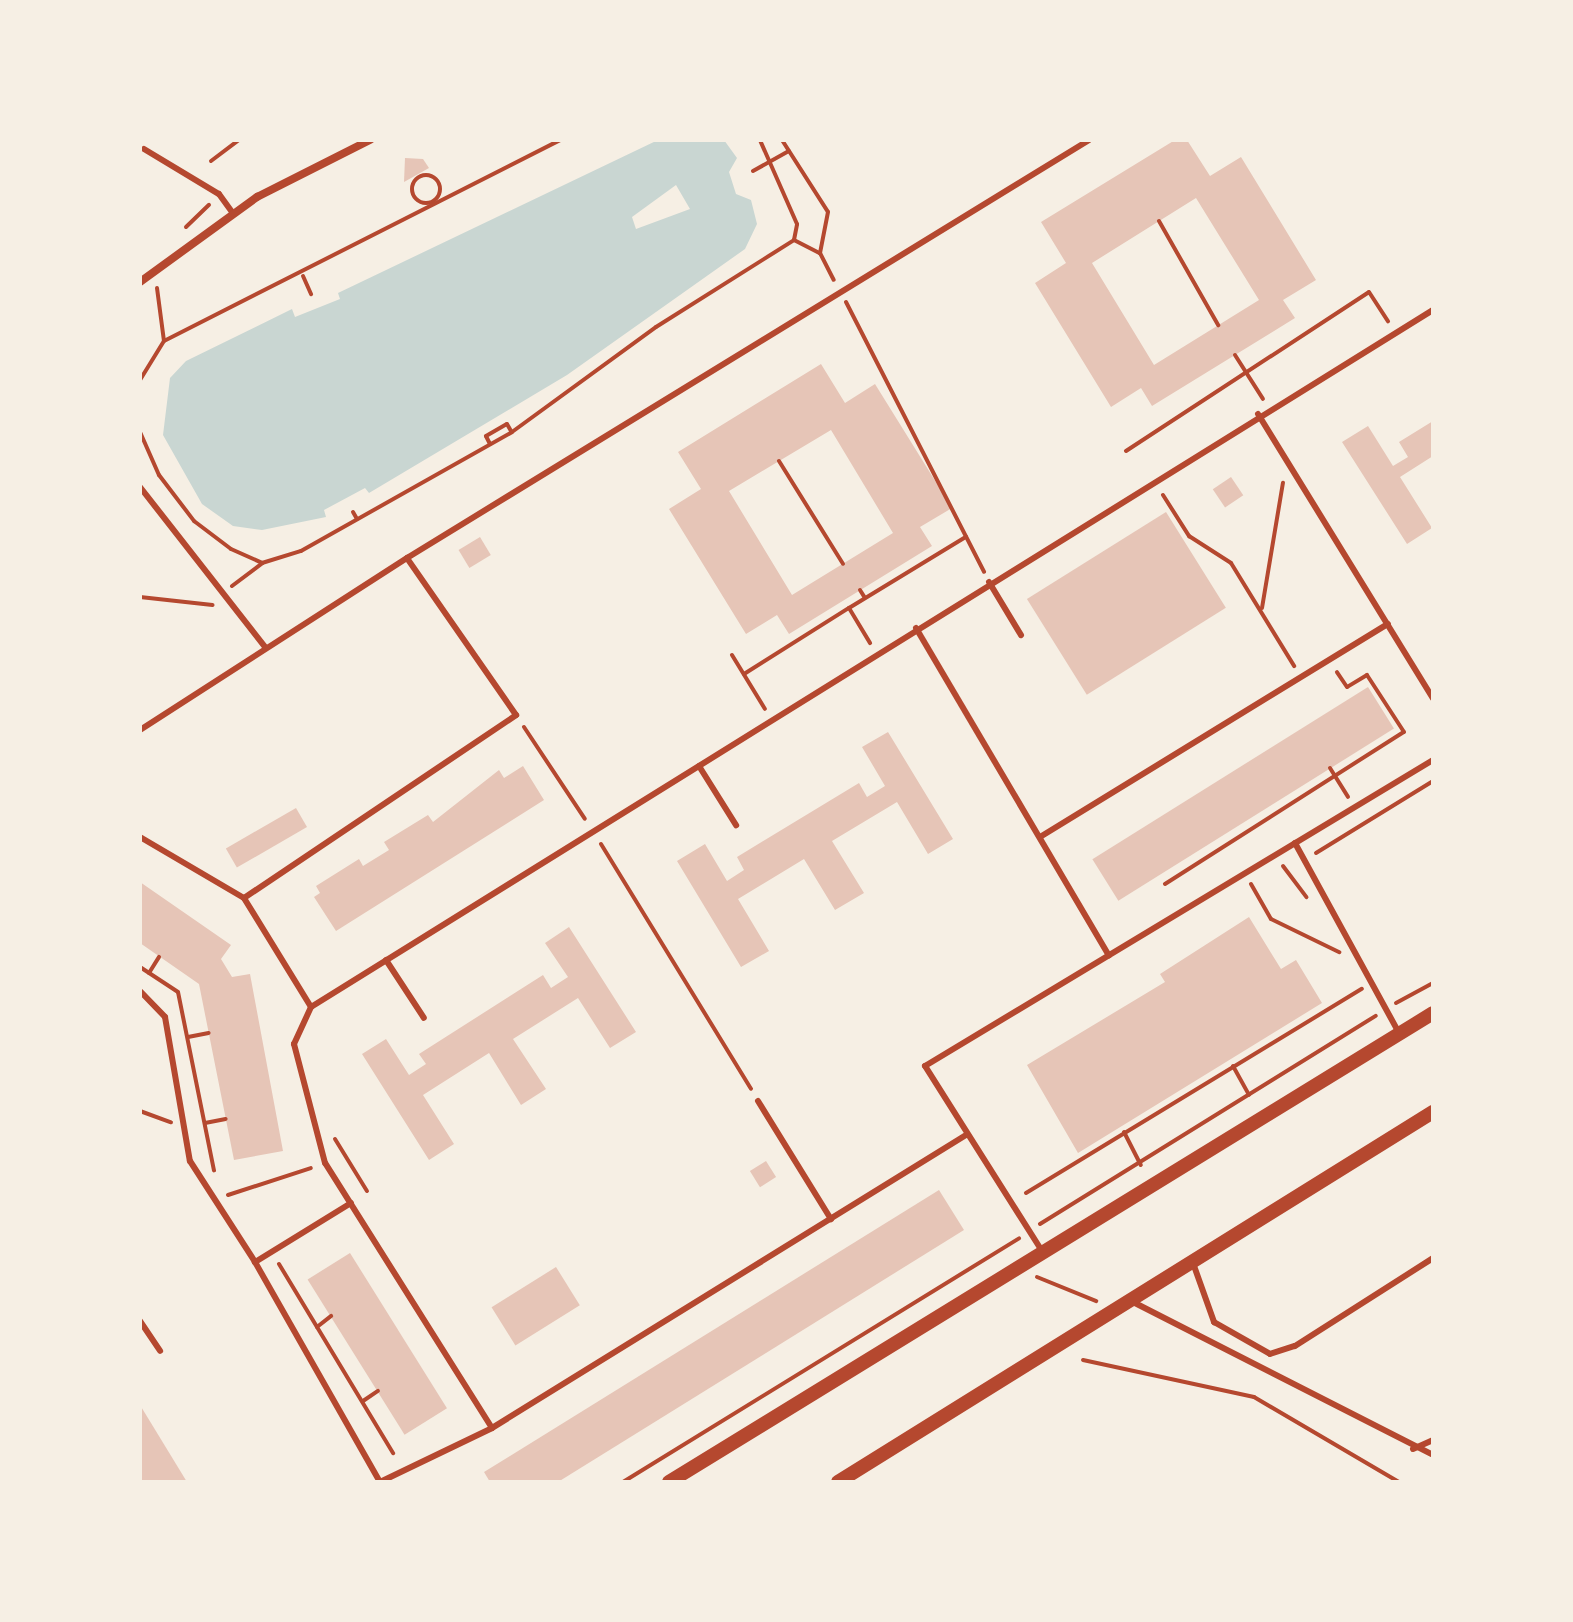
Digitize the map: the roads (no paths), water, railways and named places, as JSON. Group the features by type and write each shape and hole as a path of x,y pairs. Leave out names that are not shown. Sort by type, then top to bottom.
{"street":[{"path":"140,282 150,268 233,213 370,140"},
{"path":"669,1482 1433,1013"},
{"path":"838,1482 1433,1112"}],"lane":[{"path":"140,730 407,558 827,297 842,295 1089,140"},
{"path":"144,149 209,187 233,213"},
{"path":"492,1428 325,1163 294,1044 311,1007 1258,414 1433,310"},
{"path":"1258,414 1433,698"},
{"path":"140,487 226,590 265,647"},
{"path":"244,898 516,715 407,558"},
{"path":"989,582 1021,635"},
{"path":"1040,837 1388,624"},
{"path":"916,628 1109,955"},
{"path":"1043,1252 925,1066 1433,760"},
{"path":"699,766 736,825"},
{"path":"140,837 244,898 311,1007"},
{"path":"1295,843 1399,1034"},
{"path":"386,960 424,1018"},
{"path":"140,991 165,1017 190,1161 255,1262 380,1482 492,1428 966,1135"},
{"path":"758,1101 831,1219"},
{"path":"255,1262 351,1203"},
{"path":"1193,1263 1214,1322 1270,1354 1295,1346 1433,1258"},
{"path":"1131,1301 1413,1449 1433,1455"},
{"path":"140,1321 160,1351"},
{"path":"1413,1449 1433,1440"}]}
